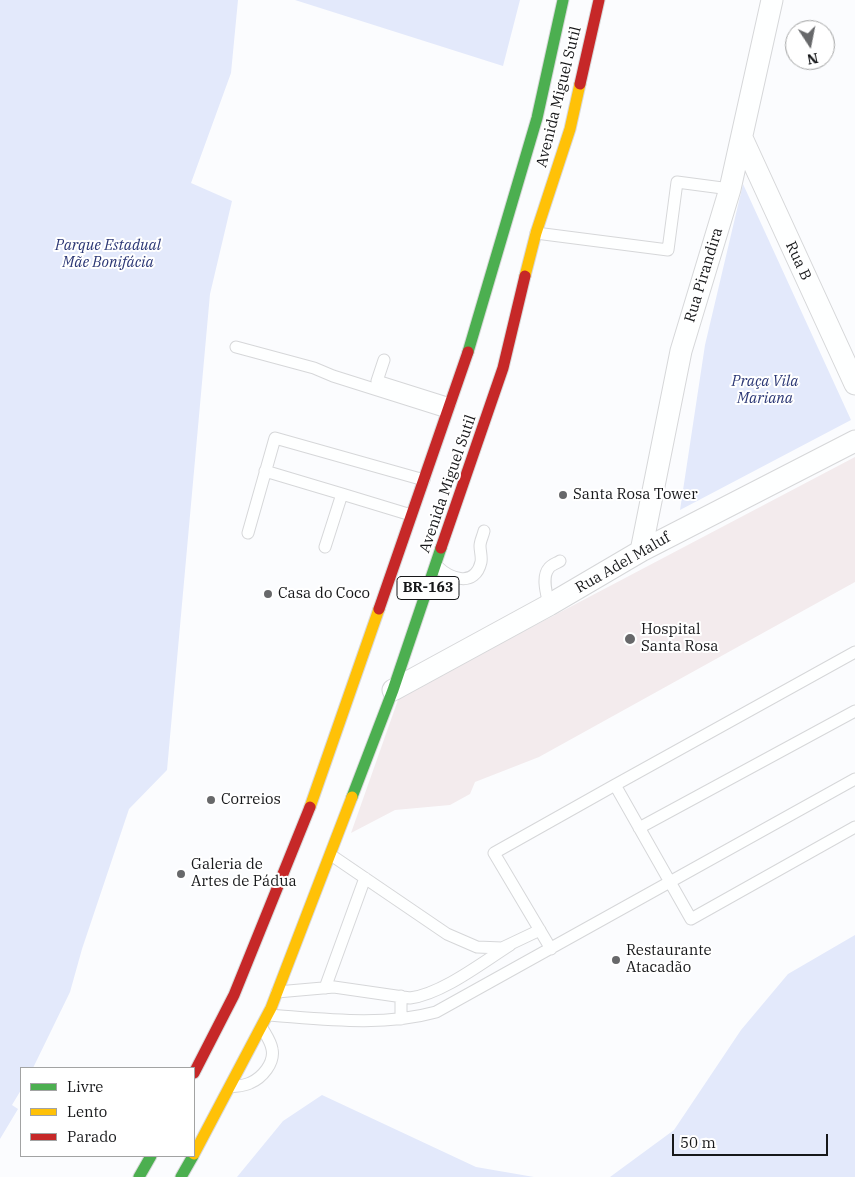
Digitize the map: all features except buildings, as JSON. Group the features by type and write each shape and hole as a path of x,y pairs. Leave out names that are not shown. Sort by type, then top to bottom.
{"highway":[{"name":"Avenida Miguel Sutil","path":"195,1071 234,995 307,815 467,356 537,118 563,0"},
{"name":"Avenida Miguel Sutil","path":"195,1151 268,1015 393,690 503,368 536,233 570,130 599,0"},
{"path":"139,1177 150,1157"},
{"name":"Avenida Miguel Sutil","path":"181,1177 192,1157"}],"street":[{"name":"Rua Pirandira","path":"641,551 681,351 730,189 772,0"},
{"name":"Rua B","path":"742,138 855,384"},
{"name":"Rua Adel Maluf","path":"393,690 549,605 641,551 855,440"}],"lane":[{"path":"536,233 668,250 677,182 730,189"},
{"path":"236,347 449,408"},
{"path":"384,360 377,382 449,408"},
{"path":"248,532 274,438 424,480"},
{"path":"265,472 412,515"},
{"path":"325,547 342,494"},
{"path":"436,564 450,576 458,579 472,576 481,562 480,545 484,531"},
{"path":"549,605 546,575 549,568 560,561"},
{"path":"551,949 494,853 855,652"},
{"path":"639,828 855,711"},
{"path":"268,1015 372,1020 416,1018 436,1012 855,779"},
{"path":"615,785 691,919 855,827"},
{"path":"331,855 447,934 489,953"},
{"path":"325,988 365,878"},
{"path":"277,992 334,987 410,998 430,993 489,953 540,930"},
{"path":"489,953 493,981"},
{"path":"401,996 402,1019"},
{"path":"229,1088 255,1081 268,1067 272,1049 261,1027"}],"shaded area":[{"name":"Hospital Santa Rosa","path":"855,457 855,582 539,757 475,782 470,794 450,805 395,810 351,833 399,697"}],"green space":[{"name":"Parque Estadual Mãe Bonifácia","path":"0,0 238,0 231,73 191,183 232,201 210,294 167,770 129,809 82,949 70,992 33,1067 20,1067 20,1092 12,1105 18,1109 0,1139"},
{"path":"295,0 520,0 503,66"},
{"name":"Praça Vila Mariana","path":"743,184 851,420 680,510 705,345"},
{"path":"855,935 855,1177 610,1177 674,1130 741,1030 788,974"},
{"path":"322,1095 476,1167 534,1177 237,1177 283,1121"}],"traffic: fast":[{"path":"468,352 537,118 563,0"},
{"path":"352,797 393,690 441,548"},
{"path":"139,1177 150,1157"},
{"path":"181,1177 192,1157"}],"traffic: slow":[{"path":"525,276 536,233 570,129 580,84"},
{"path":"310,807 379,609"},
{"path":"195,1152 271,1008 352,797"}],"traffic: jam":[{"path":"580,84 599,0"},
{"path":"441,548 503,368 525,276"},
{"path":"379,609 468,352"},
{"path":"195,1071 234,995 310,807"}],"place":[{"name":"Santa Rosa Tower","path":"563,495"},
{"name":"Casa do Coco","path":"268,594"},
{"name":"Hospital Santa Rosa","path":"630,639"},
{"name":"Correios","path":"211,800"},
{"name":"Galeria de Artes de Pádua","path":"181,874"},
{"name":"Restaurante Atacadão","path":"616,960"}]}
